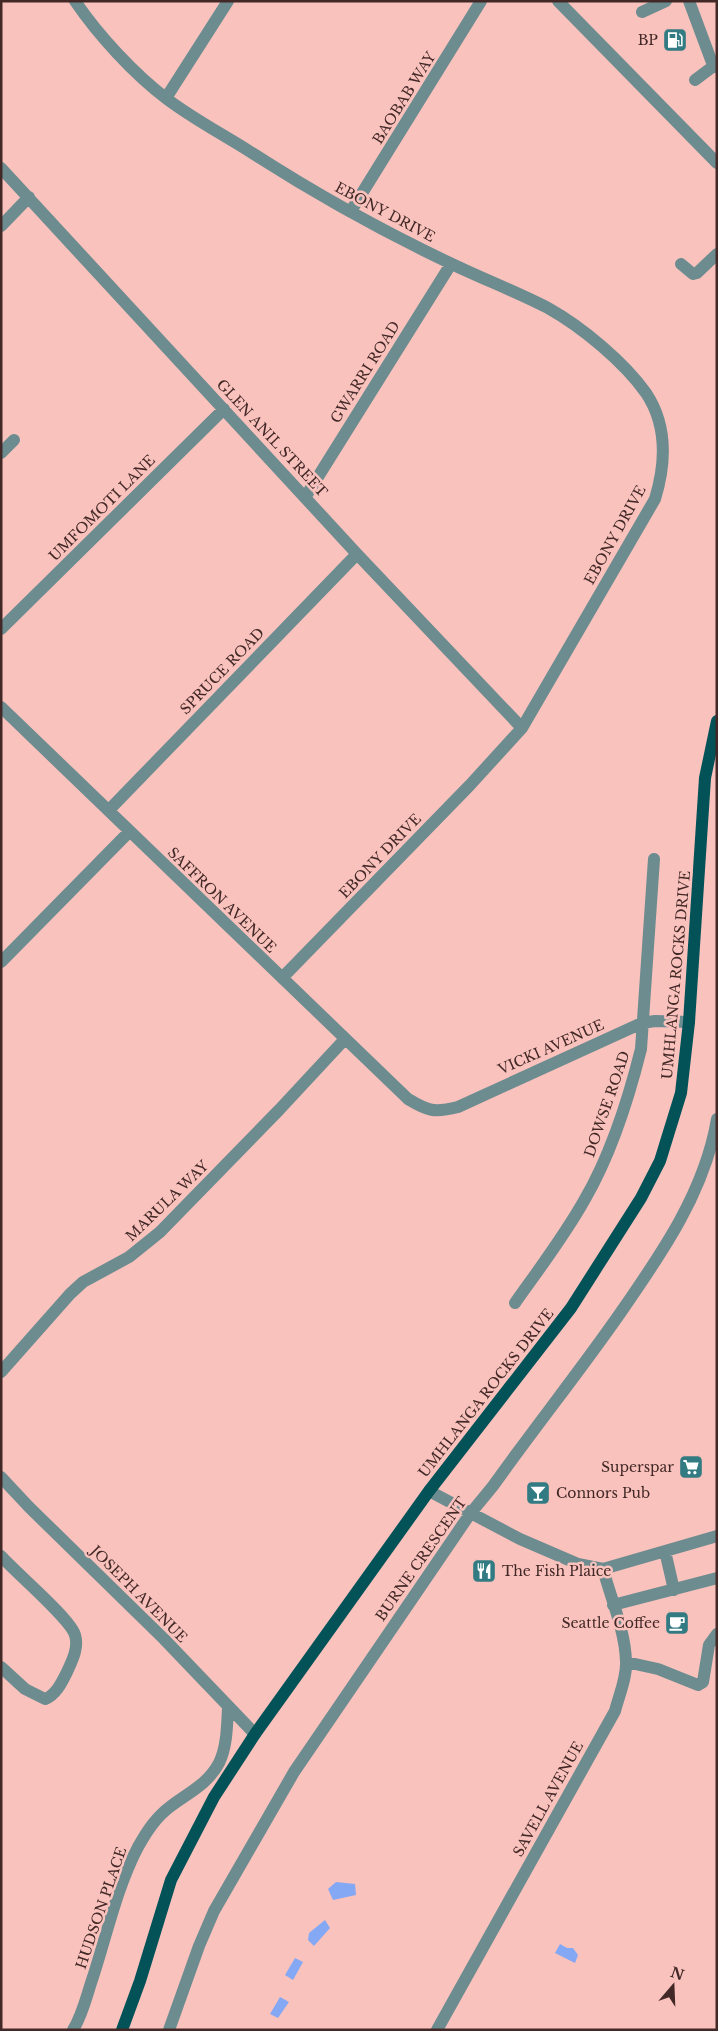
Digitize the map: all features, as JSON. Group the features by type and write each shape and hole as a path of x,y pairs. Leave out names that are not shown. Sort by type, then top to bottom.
{"main road":[{"name":"UMHLANGA ROCKS DRIVE","path":"122,2030 140,1981 171,1880 198,1826 255,1734 429,1491 560,1322 641,1198 660,1161 681,1093 689,1022 705,778 717,720"}],"street":[{"name":"EBONY DRIVE","path":"75,1 92,26 166,98 310,190 451,264 548,309 596,343 631,374 646,393 658,418 664,444 662,476 655,499 522,728 470,786 282,978"},
{"path":"166,98 228,1"},
{"name":"BAOBAB WAY","path":"351,211 481,1"},
{"path":"558,1 711,152 717,163"},
{"path":"642,12 666,1"},
{"path":"689,1 716,66 695,80"},
{"name":"GLEN ANIL STREET","path":"1,168 306,496 357,554 522,728"},
{"path":"1,226 29,197"},
{"path":"681,264 693,274 697,274 717,254"},
{"name":"GWARRI ROAD","path":"306,496 451,264"},
{"name":"UMFOMOTI LANE","path":"1,629 224,409"},
{"path":"1,454 14,440"},
{"name":"SPRUCE ROAD","path":"109,810 357,554"},
{"name":"SAFFRON AVENUE","path":"1,707 408,1099 427,1110"},
{"path":"1,962 129,832"},
{"name":"DOWSE ROAD","path":"515,1303 563,1233 595,1180 634,1076 641,1049 654,859"},
{"name":"VICKI AVENUE","path":"427,1110 442,1111 458,1106 642,1023 655,1021 689,1022"},
{"name":"MARULA WAY","path":"1,1372 83,1282 129,1257 160,1232 345,1039"},
{"name":"BURNE CRESCENT","path":"170,2030 199,1946 214,1911 294,1772 470,1514 493,1486 607,1332 666,1244 709,1158 717,1119"},
{"name":"JOSEPH AVENUE","path":"1,1476 29,1507 164,1639 228,1708 255,1734"},
{"path":"429,1491 470,1514 578,1564 603,1569 717,1536"},
{"path":"665,1551 674,1590"},
{"path":"1,1556 65,1619 75,1634 76,1642 74,1659 54,1694 46,1700 25,1689 1,1667"},
{"name":"SAVELL AVENUE","path":"437,2030 615,1711 624,1681 626,1662 603,1569"},
{"path":"613,1605 717,1578"},
{"path":"626,1662 658,1669 698,1685 703,1682 709,1645 717,1634"},
{"name":"HUDSON PLACE","path":"73,2030 84,2004 118,1897 137,1849 150,1827 162,1814 210,1777 219,1762 224,1745 228,1708"}],"water":[{"path":"336,1882 355,1884 356,1895 333,1900 328,1889"},
{"path":"325,1920 330,1928 314,1946 308,1940 309,1933"},
{"path":"560,1944 567,1948 573,1948 578,1955 575,1963 555,1953"},
{"path":"295,1958 303,1962 293,1980 285,1975"},
{"path":"280,1997 289,2002 278,2018 270,2014"}],"place":[{"name":"BP","path":"675,40"},
{"name":"Superspar","path":"691,1467"},
{"name":"Connors Pub","path":"538,1493"},
{"name":"The Fish Plaice","path":"484,1571"},
{"name":"Seattle Coffee","path":"677,1623"}]}
